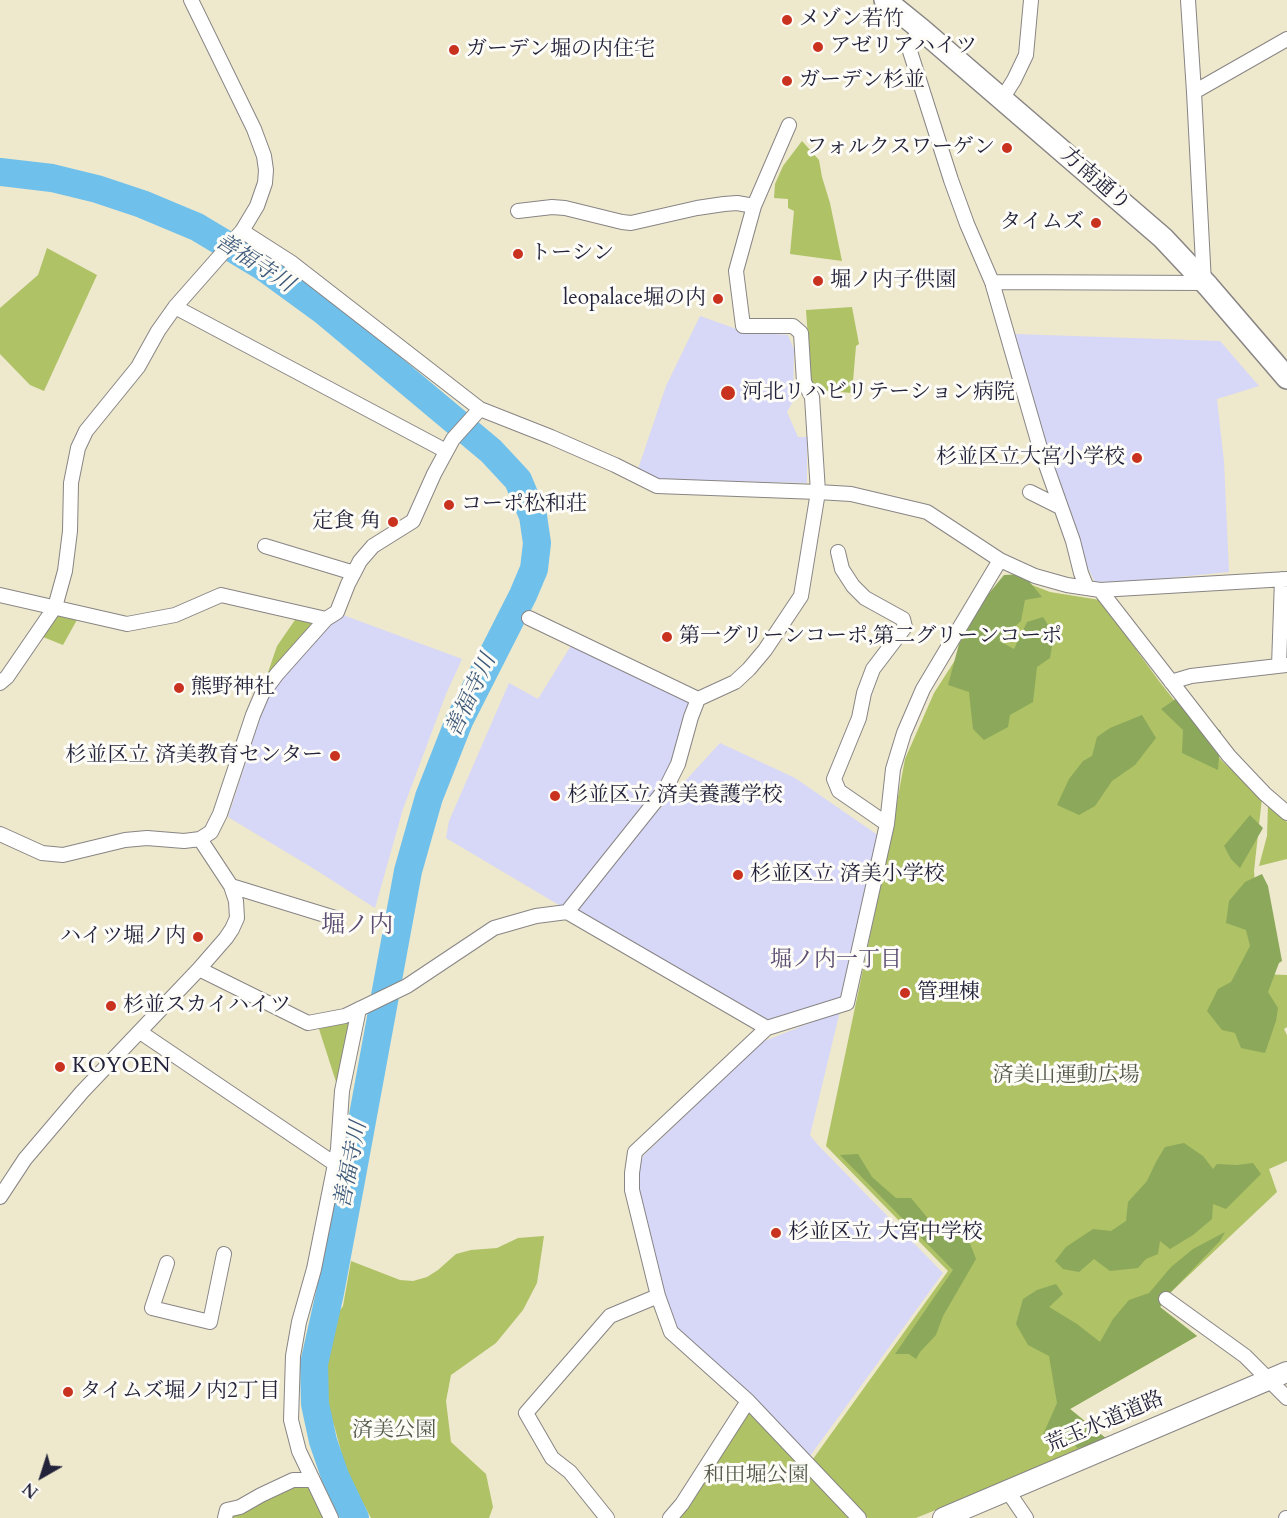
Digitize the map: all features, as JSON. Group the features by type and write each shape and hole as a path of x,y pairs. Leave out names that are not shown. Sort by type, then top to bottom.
{"main road":[{"name":"方南通り","path":"885,0 1162,238 1283,366"},
{"name":"荒玉水道道路","path":"943,1518 1278,1375"}],"street":[{"path":"0,683 7,677 55,607 65,572 70,531 71,483 78,448 86,431 138,367 158,331 175,307 242,231 257,206 265,183 264,156 254,129 191,0"},
{"path":"1002,99 1026,55 1030,0"},
{"path":"992,282 1204,283 1188,0"},
{"path":"922,30 908,45 951,180 992,282 1040,448 1081,573 1229,756 1265,794 1287,813"},
{"path":"1194,92 1287,39"},
{"path":"567,912 666,788 678,764 698,699 735,682 749,669 765,650 801,596 818,492 812,397 804,382 801,333 793,326 743,326 736,271 754,206 789,125"},
{"path":"518,211 552,207 565,208 631,223 724,204 737,203 754,206"},
{"path":"242,231 292,263 477,413 562,442 657,486 851,494 927,512 1000,560 1035,576 1067,585 1094,589 1284,579 1283,666 1191,676 1171,682"},
{"path":"175,307 449,445"},
{"path":"0,834 42,854 63,855 125,840 147,838 200,840 211,832 220,814 262,694 326,619 337,612 360,561 373,546 413,521 449,445 477,413"},
{"path":"1030,492 1060,507"},
{"path":"266,546 354,573"},
{"path":"838,552 842,569 853,586 865,598 903,619 905,627 873,669 864,693 859,718 834,779 839,791 887,824"},
{"path":"859,1518 748,1401 671,1332 658,1296 632,1190 635,1152 767,1028 847,1003 887,824 892,769 904,732 923,689 1000,560"},
{"path":"0,595 127,624 175,615 221,595 326,619"},
{"path":"529,618 698,699"},
{"path":"0,1197 25,1159 82,1092 226,938 237,918 237,901 231,886 200,840"},
{"path":"231,886 335,918"},
{"path":"199,969 308,1023 345,1016 400,989 494,928 536,916 567,912 767,1028"},
{"path":"331,1518 299,1451 291,1420 293,1356 299,1322 314,1269 338,1149 342,1091 362,1007"},
{"path":"140,1032 335,1164"},
{"path":"167,1263 152,1308 210,1322 224,1254"},
{"path":"607,1518 570,1472 552,1458 526,1413 610,1316 658,1296"},
{"path":"1166,1299 1245,1356 1278,1375 1287,1398"},
{"path":"670,1518 682,1504 748,1401"},
{"path":"225,1518 227,1510 240,1507 293,1480 312,1480"},
{"path":"1007,1490 1026,1518"}],"shaded area":[{"name":"河北リハビリテーション病院","path":"700,316 745,332 788,335 794,350 793,401 787,412 798,437 807,437 807,483 660,479 638,469 666,386"},
{"name":"杉並区立大宮小学校","path":"1014,334 1220,341 1259,386 1217,399 1224,462 1229,572 1138,581 1095,582 1082,556 1048,453"},
{"name":"杉並区立 済美教育センター","path":"343,615 462,659 446,694 403,809 375,908 228,817 265,703 284,670"},
{"name":"杉並区立 済美養護学校","path":"572,644 691,701 670,770 564,908 446,838 449,821 509,683 538,699"},
{"name":"杉並区立 済美小学校","path":"720,743 795,778 882,838 840,998 770,1021 576,912 633,838"},
{"name":"杉並区立 大宮中学校","path":"840,1011 810,1135 943,1273 810,1456 755,1398 674,1328 637,1193 643,1156 762,1042"}],"green space":[{"path":"802,141 819,160 842,261 790,254 794,211 788,208 788,199 774,198 775,184 783,166"},
{"path":"47,248 97,275 44,391 30,385 0,354 0,308 38,275"},
{"path":"852,307 859,344 856,346 852,393 816,390 811,381 806,310"},
{"path":"1023,574 1042,597 1025,600 1021,621 999,641 1014,649 1027,622 1043,617 1054,634 1050,658 1037,667 1033,702 1010,715 1008,727 984,740 973,729 969,692 948,685 959,644 986,597 1004,575"},
{"name":"和田堀公園","path":"1009,576 1050,592 1100,600 1159,681 1222,761 1262,798 1254,871 1262,974 1287,975 1287,1027 1284,1029 1287,1035 1287,1161 1269,1169 1277,1192 1170,1293 1160,1307 1197,1336 1070,1409 1108,1440 916,1518 868,1518 813,1459 948,1271 826,1146 905,759 934,693"},
{"path":"60,613 78,618 63,645 43,637"},
{"path":"297,617 318,621 264,684 277,646"},
{"path":"1186,692 1206,721 1221,731 1218,770 1182,753 1183,730 1161,709"},
{"path":"1142,715 1156,738 1135,765 1112,781 1095,806 1079,815 1057,805 1069,779 1083,761 1092,756 1097,737 1110,728"},
{"path":"1268,805 1287,822 1287,859 1259,866 1267,836"},
{"path":"1250,815 1263,828 1240,868 1231,859 1224,846"},
{"path":"1262,874 1268,886 1282,961 1279,963 1268,992 1278,1008 1265,1053 1241,1048 1235,1033 1222,1030 1207,1011 1218,989 1231,982 1250,946 1246,930 1226,923 1229,901 1245,882"},
{"path":"351,1020 338,1088 319,1029"},
{"path":"1184,1143 1203,1156 1213,1169 1217,1164 1253,1163 1261,1174 1226,1209 1213,1204 1212,1219 1193,1235 1170,1249 1160,1241 1158,1254 1146,1259 1138,1268 1110,1271 1094,1259 1079,1272 1063,1269 1055,1261 1066,1247 1093,1229 1111,1231 1126,1221 1128,1202 1147,1181 1165,1147"},
{"path":"858,1154 872,1177 896,1198 911,1198 935,1227 969,1241 976,1259 943,1316 936,1335 916,1359 909,1354 895,1354 953,1270 840,1155"},
{"path":"1225,1232 1220,1241 1170,1293 1160,1307 1197,1336 1070,1409 1108,1440 1077,1448 1073,1441 1052,1450 1042,1437 1057,1403 1049,1356 1028,1345 1016,1324 1023,1299 1037,1290 1056,1284 1063,1294 1049,1307 1077,1324 1100,1342 1113,1319 1129,1300 1149,1293 1171,1267 1193,1249"},
{"name":"済美公園","path":"544,1236 537,1283 523,1310 496,1343 451,1375 446,1401 451,1442 486,1474 493,1507 489,1518 371,1518 347,1473 334,1425 324,1412 323,1401 322,1376 325,1349 330,1325 343,1306 351,1261 400,1280 413,1281 427,1277 456,1254 497,1248 518,1238"},
{"name":"和田堀公園","path":"748,1410 852,1518 677,1518"},
{"path":"305,1481 327,1518 232,1518 262,1499"}],"waterway":[{"name":"善福寺川","path":"0,172 52,178 97,189 142,204 197,227 262,266 325,312 491,451 518,480 533,516 537,543 534,569 459,721 429,797 408,871 330,1293 314,1364 315,1404 323,1441 335,1476 355,1518"}],"place":[{"name":"メゾン若竹","path":"787,20"},
{"name":"アゼリアハイツ","path":"818,47"},
{"name":"ガーデン堀の内住宅","path":"454,50"},
{"name":"ガーデン杉並","path":"787,81"},
{"name":"フォルクスワーゲン","path":"1007,148"},
{"name":"タイムズ","path":"1096,223"},
{"name":"トーシン","path":"518,254"},
{"name":"堀ノ内子供園","path":"818,281"},
{"name":"leopalace堀の内","path":"718,299"},
{"name":"河北リハビリテーション病院","path":"728,393"},
{"name":"杉並区立大宮小学校","path":"1137,458"},
{"name":"コーポ松和荘","path":"449,505"},
{"name":"定食 角","path":"393,522"},
{"name":"第一グリーンコーポ,第二グリーンコーポ","path":"667,637"},
{"name":"熊野神社","path":"179,688"},
{"name":"杉並区立 済美教育センター","path":"335,756"},
{"name":"杉並区立 済美養護学校","path":"555,796"},
{"name":"杉並区立 済美小学校","path":"738,875"},
{"name":"ハイツ堀ノ内","path":"198,937"},
{"name":"管理棟","path":"905,993"},
{"name":"杉並スカイハイツ","path":"111,1006"},
{"name":"KOYOEN","path":"60,1067"},
{"name":"杉並区立 大宮中学校","path":"776,1233"},
{"name":"タイムズ堀ノ内2丁目","path":"68,1392"}],"district":[{"name":"堀ノ内","path":"357,926"},
{"name":"堀ノ内一丁目","path":"836,961"}],"park label":[{"name":"済美山運動広場","path":"1066,1076"}]}
